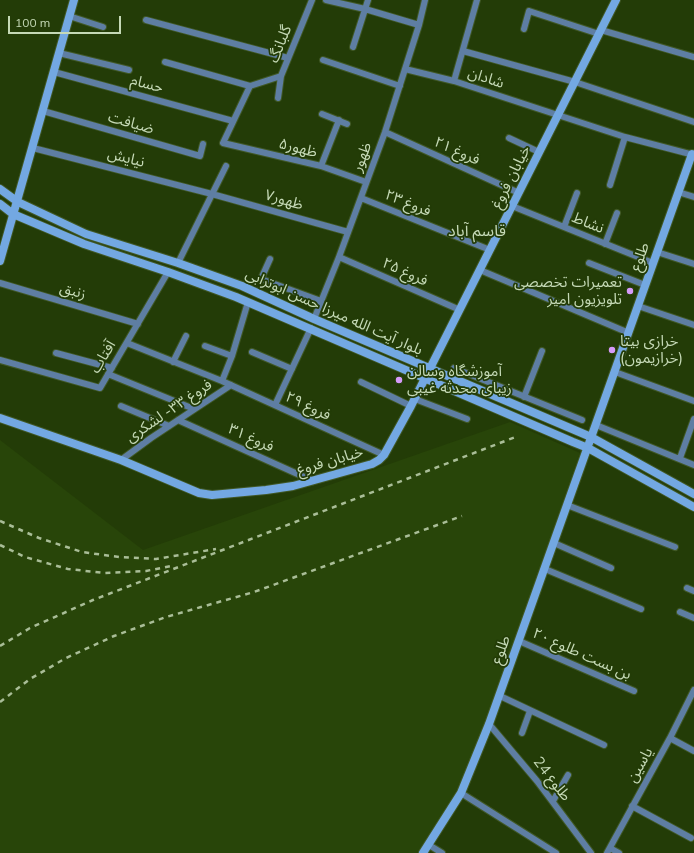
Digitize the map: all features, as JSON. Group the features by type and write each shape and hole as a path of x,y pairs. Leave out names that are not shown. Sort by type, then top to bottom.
{"street":[{"path":"0,261 13,214 18,202 74,0"},
{"name":"گلبانگ","path":"250,86 281,76 312,0"},
{"path":"327,0 365,8 419,25"},
{"path":"353,47 368,0"},
{"name":"ظهور","path":"314,320 385,132 406,69 426,0"},
{"path":"454,81 477,0"},
{"name":"خیابان فروغ","path":"0,418 121,460 198,493 212,495 293,486 372,464 379,460 384,455 426,378 616,0"},
{"path":"524,29 529,11 694,57"},
{"path":"69,16 103,27"},
{"path":"146,20 288,58"},
{"path":"463,51 574,82 694,122"},
{"path":"59,53 129,70"},
{"path":"323,60 400,86"},
{"path":"165,62 250,86 233,121"},
{"name":"شادان","path":"406,69 454,81 625,137 693,155"},
{"name":"حسام","path":"54,72 233,121"},
{"path":"278,98 281,76"},
{"name":"ضیافت","path":"43,111 200,156 203,144"},
{"path":"322,114 347,124"},
{"path":"321,166 339,120"},
{"name":"ظهور۵","path":"233,121 223,143 321,166 366,182"},
{"name":"فروغ ۲۱","path":"385,132 519,193"},
{"path":"610,185 625,137"},
{"path":"508,138 539,152"},
{"name":"نيايش","path":"33,148 212,194"},
{"name":"طلوع","path":"424,853 461,793 500,696 678,192 693,155"},
{"path":"178,263 226,166"},
{"name":"بلوار آیت الله میرزا حسن ابوترابی","path":"0,189 18,202 86,234 178,263 242,286 314,320 557,422 591,437 694,494"},
{"path":"678,192 694,197"},
{"path":"564,227 577,193"},
{"name":"ظهور۷","path":"212,194 348,232"},
{"name":"فروغ ۲۳","path":"361,198 490,250"},
{"name":"بلوار آیت الله میرزا حسن ابوترابی","path":"0,204 13,214 84,244 168,272 248,302 588,448 694,507"},
{"name":"نشاط","path":"512,206 653,263"},
{"path":"605,244 616,213"},
{"path":"657,252 694,264"},
{"name":"فروغ ۲۵","path":"339,257 460,310"},
{"path":"270,259 261,279 321,301"},
{"path":"589,263 646,285"},
{"path":"480,270 628,333"},
{"name":"آفتاب","path":"0,360 100,388 168,272"},
{"name":"زنبق","path":"0,283 138,324"},
{"path":"222,380 232,356 248,302"},
{"path":"638,306 694,324"},
{"path":"275,405 311,328"},
{"path":"174,362 186,336"},
{"name":"فروغ ۲۹","path":"127,343 222,380 384,455"},
{"path":"205,346 232,356"},
{"path":"524,397 542,351"},
{"path":"252,352 292,369"},
{"path":"56,353 112,368"},
{"path":"454,368 582,420"},
{"path":"615,372 694,401"},
{"path":"108,374 194,409"},
{"path":"472,387 476,377"},
{"path":"361,382 413,403 467,419"},
{"name":"فروغ ۳۳- لشکری","path":"121,460 231,385"},
{"path":"121,406 169,426"},
{"path":"557,422 561,412"},
{"path":"680,458 694,419"},
{"name":"فروغ ۳۱","path":"178,420 313,481"},
{"path":"596,425 694,465"},
{"path":"567,505 675,547"},
{"path":"554,543 611,568"},
{"path":"545,569 641,609"},
{"path":"687,588 694,591"},
{"path":"680,612 694,618"},
{"name":"بن بست طلوع ۲۰","path":"519,641 634,691"},
{"name":"یاسین","path":"609,850 692,700 694,690"},
{"path":"500,696 604,745"},
{"path":"522,732 530,711"},
{"name":"طلوع 24","path":"489,724 553,801 591,853"},
{"path":"670,738 694,751"},
{"path":"553,801 568,775"},
{"path":"461,793 556,853"},
{"path":"632,806 691,838"},
{"path":"429,845 442,853"},
{"path":"609,850 619,853"}],"shaded area":[{"path":"510,422 580,453 471,765 448,810 419,853 0,853 0,440 143,550"}],"railway":[{"path":"0,646 30,628 93,600 518,436"},
{"path":"0,702 30,679 66,658 114,636 166,617 254,592 462,516"},
{"path":"0,521 39,538 82,552 119,557 156,559 216,549"},
{"path":"0,545 25,557 68,569 105,573 146,571 171,566"}],"place":[{"name":"تعمیرات تخصصی تلویزیون امیر","path":"630,291"},
{"name":"خرازی بیتا (خرازیمون)","path":"612,350"},
{"name":"آموزشگاه وسالن زیبای محدثه غیبی","path":"399,380"}],"district":[{"name":"قاسم آباد","path":"477,231"}]}
